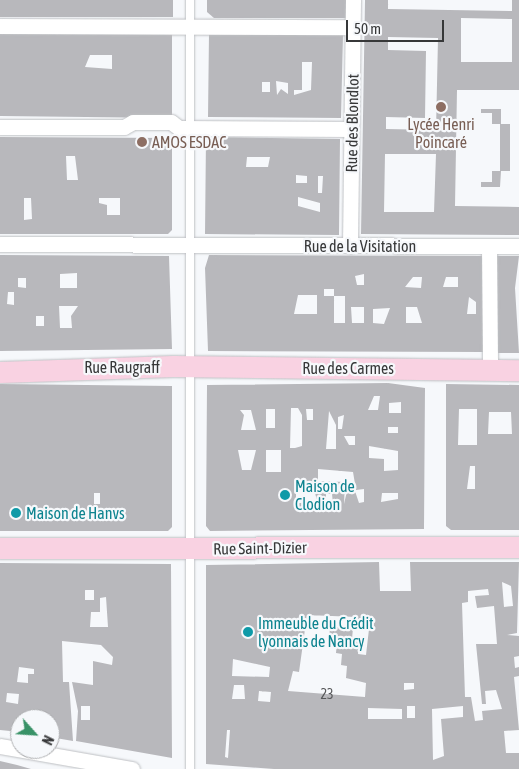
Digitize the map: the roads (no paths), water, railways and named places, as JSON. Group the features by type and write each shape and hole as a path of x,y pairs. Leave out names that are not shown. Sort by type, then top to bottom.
{"street":[{"name":"Rue des Blondlot","path":"350,246 353,0"},
{"path":"0,26 353,26"},
{"path":"0,127 124,127 133,122 171,122 190,128 352,128"},
{"name":"Rue de la Visitation","path":"0,244 519,246"},
{"path":"489,246 490,370"},
{"name":"Rue Raugraff","path":"0,372 60,372 68,367 183,367"},
{"name":"Rue des Carmes","path":"183,367 519,370"},
{"name":"Rue Saint-Dizier","path":"0,548 519,547"},
{"path":"0,746 132,769"}],"lane":[{"path":"190,0 185,25 190,128 190,245 183,367 190,548 190,769"},
{"name":"Rue Raugraff","path":"0,362 60,362 68,367"}],"place":[{"name":"Lycée Henri Poincaré","path":"441,107"},
{"name":"AMOS ESDAC","path":"142,142"},
{"name":"Maison de Clodion","path":"285,495"},
{"name":"Maison de Hanvs","path":"16,513"},
{"name":"Immeuble du Crédit lyonnais de Nancy","path":"248,632"}]}
